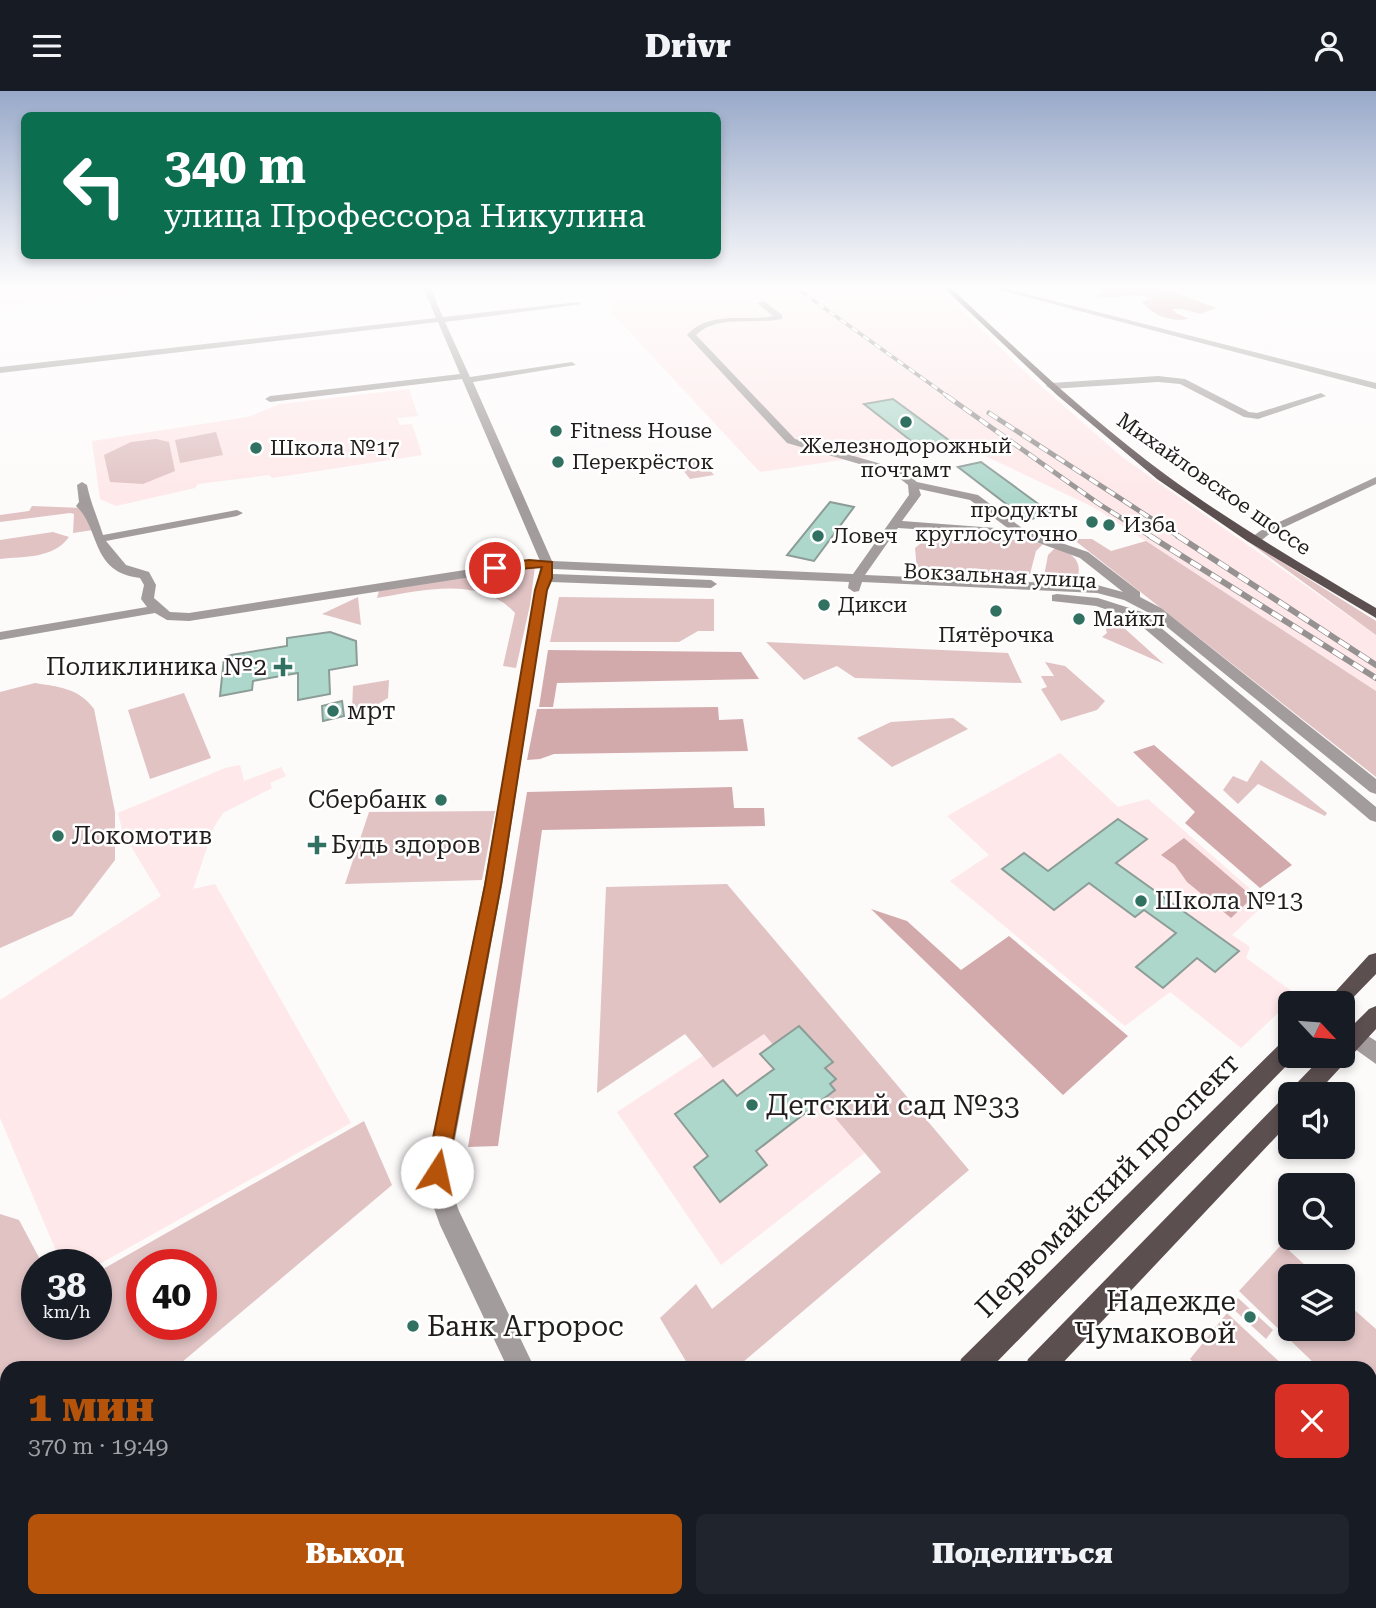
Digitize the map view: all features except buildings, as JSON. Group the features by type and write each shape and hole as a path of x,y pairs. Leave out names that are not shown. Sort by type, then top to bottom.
{"main road":[{"name":"Михайловское шоссе","path":"1021,358 1133,455 1253,541 1376,614"},
{"path":"1347,991 1376,961"},
{"path":"1355,1038 1376,1016"},
{"name":"Первомайский проспект","path":"979,1361 1278,1060"},
{"path":"1312,1082 1326,1068"},
{"path":"1046,1361 1278,1118"}],"street":[{"path":"0,370 107,358"},
{"path":"456,358 539,538 547,571 541,590 493,885 437,1172 437,1183 449,1216 518,1361"},
{"path":"713,358 791,441 898,472 913,484 977,498 1022,533"},
{"path":"1267,358 1376,386"},
{"path":"270,399 572,365"},
{"path":"1051,386 1158,379 1182,381 1247,415 1258,416 1321,395"},
{"path":"1253,541 1264,533 1376,480"},
{"path":"855,584 915,495 913,484"},
{"path":"82,485 85,503 82,506 90,512 100,539 119,567 134,575 145,575 150,585 147,599 157,609"},
{"path":"100,539 237,513"},
{"path":"894,524 1022,533 1075,551 1156,611"},
{"name":"Вокзальная улица","path":"157,609 167,616 189,617 529,563 547,571 855,584 1033,596 1103,596 1135,600 1156,611 1376,788"},
{"path":"1103,596 1110,575"},
{"name":"Вокзальная улица","path":"1103,596 1137,615 1376,816"},
{"path":"0,636 157,609"},
{"path":"1355,1046 1376,1054"}],"shaded area":[{"path":"654,358 1010,358 1122,457 1376,635 1376,691 1095,508 958,443 760,472"},
{"name":"Школа №17","path":"409,389 418,416 397,418 400,425 412,424 422,455 272,478 269,475 198,484 195,488 116,506 100,499 92,441 248,417 280,404"},
{"path":"216,432 223,455 180,463 175,440"},
{"path":"156,439 169,442 175,471 143,484 110,482 104,455 131,442"},
{"path":"698,456 714,475 690,479 675,460"},
{"path":"32,506 83,508 93,530 73,533 74,514 70,513 0,522 0,515 29,511"},
{"path":"53,532 69,537 47,553 0,559 0,540"},
{"path":"927,538 1021,540 1043,544 1036,551 1030,574 917,570 915,548"},
{"path":"1243,538 1376,621 1376,635"},
{"path":"1073,539 1092,539 1111,551 1146,541 1376,691 1376,777"},
{"path":"1056,547 1070,554 1076,561 1078,576 1044,576 1048,555"},
{"path":"535,566 530,605 516,668 503,666 515,613 501,601 468,590 449,589 377,598 379,591"},
{"path":"358,597 361,625 322,614"},
{"path":"559,597 714,599 714,631 698,631 679,642 550,642"},
{"path":"1096,615 1113,618 1164,664 1102,637 1107,633 1105,626 1095,619"},
{"path":"766,642 1008,653 1022,683 855,678 837,666 804,680"},
{"path":"548,650 741,652 759,679 557,683 553,707 539,707"},
{"path":"1045,662 1065,666 1105,701 1097,710 1061,721 1041,689 1047,687 1041,676 1054,676"},
{"path":"389,680 388,698 372,708 352,710 353,686"},
{"name":"Локомотив","path":"35,683 60,687 75,693 94,709 115,812 115,860 72,916 0,948 0,692"},
{"path":"184,693 211,758 150,779 128,710"},
{"path":"718,707 719,720 743,719 748,751 554,754 527,760 537,709"},
{"path":"953,718 968,729 892,767 857,738 891,722"},
{"path":"1154,745 1292,865 1260,888 1185,823 1195,812 1133,752"},
{"path":"1060,753 1118,807 1148,799 1266,903 1232,935 1250,947 1246,958 1291,991 1278,991 1278,1013 1241,1048 1170,992 1125,1026 950,881 989,855 947,816"},
{"path":"1261,760 1327,813 1325,816 1258,784 1238,804 1223,790 1233,776 1247,782"},
{"path":"240,765 244,781 281,767 286,776 270,783 272,788 223,813 214,827 193,889 215,884 351,1123 112,1257 112,1249 55,1249 0,1118 0,1000 161,896 123,833 118,813 225,768"},
{"path":"732,787 734,808 764,808 765,826 542,830 498,1146 468,1147 527,792"},
{"path":"495,811 482,880 345,884 369,812"},
{"path":"1184,838 1253,897 1231,918 1187,882 1175,865 1161,855"},
{"path":"727,884 969,1170 744,1361 686,1361 660,1318 696,1284 712,1309 881,1172 764,1034 713,1068 685,1034 597,1093 606,887"},
{"path":"871,909 907,921 961,970 1009,936 1128,1036 1063,1095"},
{"path":"800,992 913,1115 721,1265 617,1112"},
{"path":"364,1121 392,1185 217,1333 217,1249 138,1249"},
{"path":"0,1214 19,1220 34,1249 21,1249 21,1340 112,1340 112,1264 126,1256 126,1340 208,1340 183,1361 0,1361"},
{"path":"1278,1248 1289,1250 1304,1264 1278,1264 1278,1329 1239,1291"},
{"path":"1238,1298 1273,1330 1266,1339 1231,1307"},
{"path":"1355,1310 1376,1329 1376,1361 1312,1361 1291,1341 1355,1341"},
{"path":"1227,1313 1278,1361 1192,1361 1190,1359"}],"railway":[{"path":"894,358 950,398"},
{"path":"947,396 1099,504 1153,538"},
{"path":"989,413 1181,538"},
{"path":"1150,536 1376,678"},
{"path":"1178,536 1376,665"}],"place":[{"name":"Железнодорожный почтамт","path":"906,422"},
{"name":"Fitness House","path":"556,431"},
{"name":"Школа №17","path":"256,448"},
{"name":"Перекрёсток","path":"558,462"},
{"name":"продукты круглосуточно","path":"1092,522"},
{"name":"Изба","path":"1109,525"},
{"name":"Ловеч","path":"818,536"},
{"name":"Дикси","path":"824,605"},
{"name":"Пятёрочка","path":"996,611"},
{"name":"Майкл","path":"1079,619"},
{"name":"Поликлиника №2","path":"283,667"},
{"name":"мрт","path":"333,711"},
{"name":"Сбербанк","path":"441,800"},
{"name":"Локомотив","path":"58,836"},
{"name":"Будь здоров","path":"317,845"},
{"name":"Школа №13","path":"1141,901"},
{"name":"Детский сад №33","path":"752,1105"},
{"name":"Надежде Чумаковой","path":"1250,1317"},
{"name":"Банк Агророс","path":"413,1326"}],"route":[{"path":"437,1172 493,885 541,590 547,578 548,564 529,563 495,568"}]}
